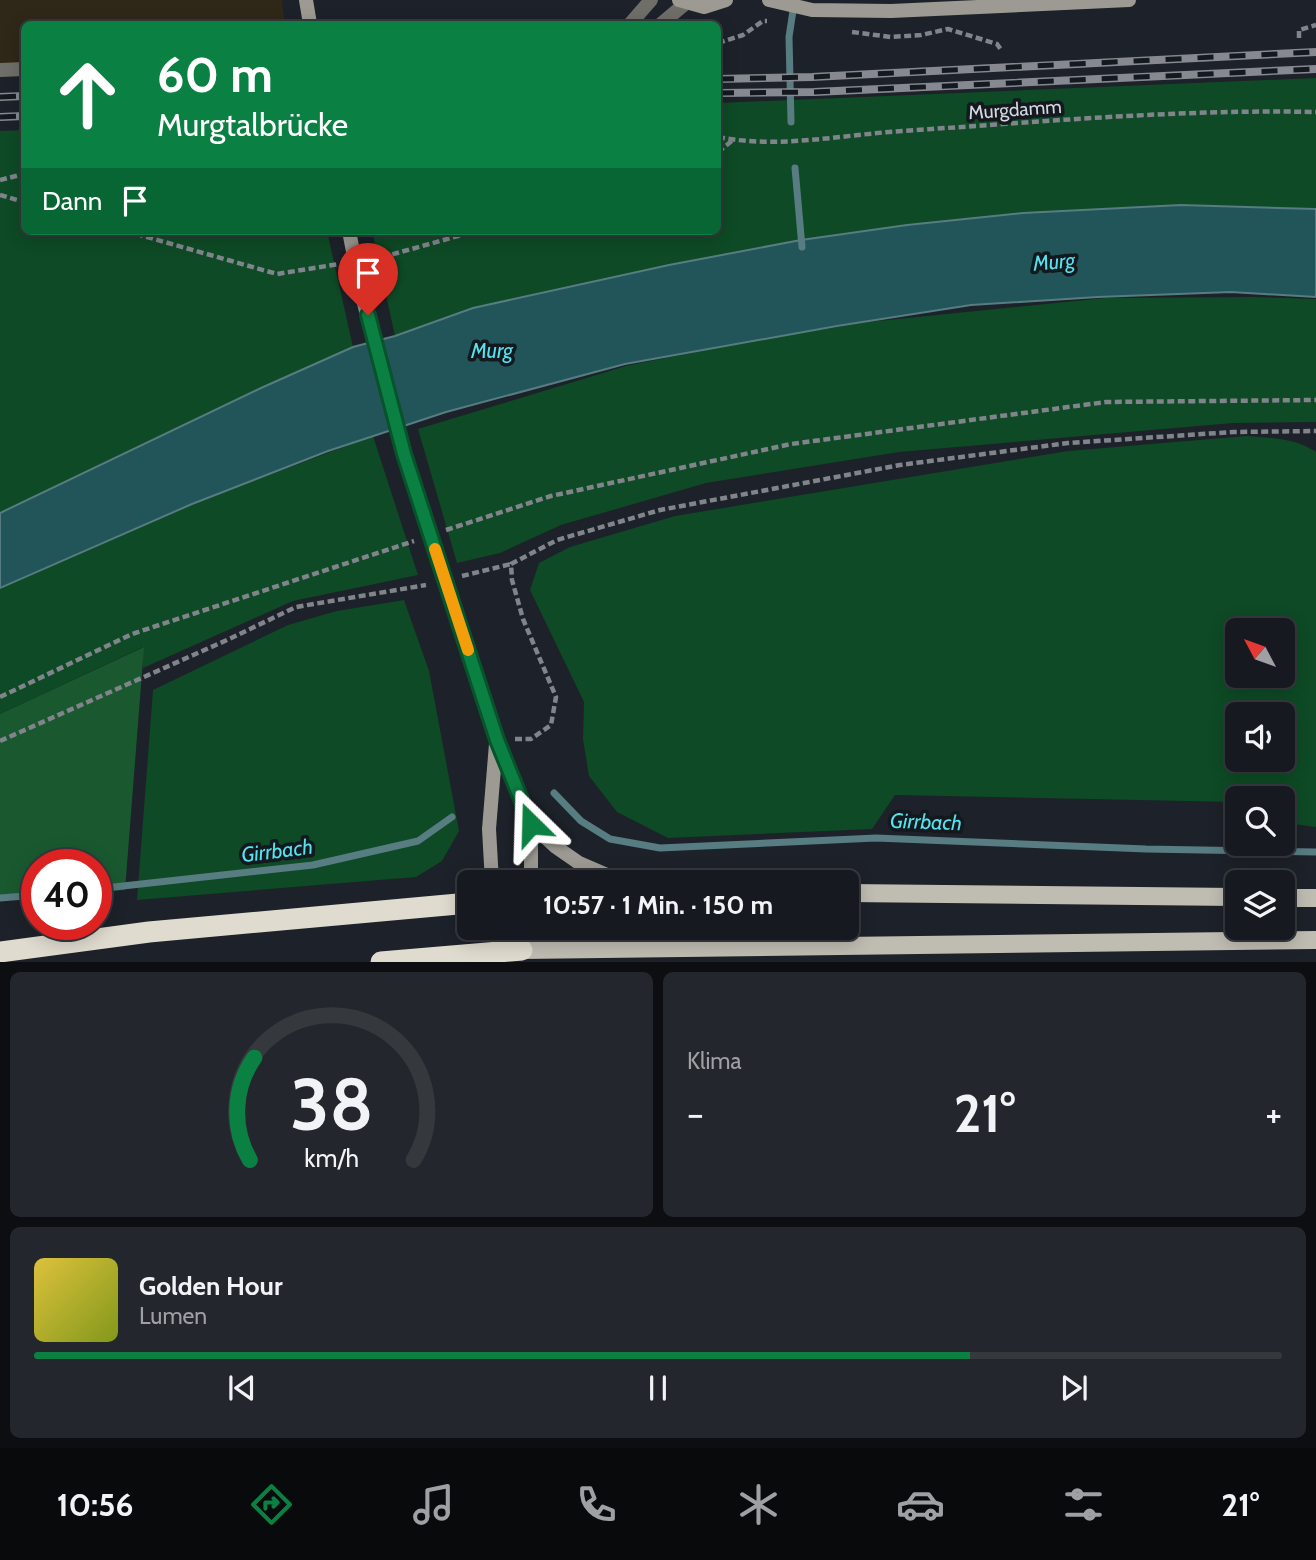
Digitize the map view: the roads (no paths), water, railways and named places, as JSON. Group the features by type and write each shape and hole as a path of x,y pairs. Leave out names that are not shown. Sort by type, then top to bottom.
{"highway":[{"path":"0,952 149,932 457,904"},
{"path":"381,961 522,950"}],"main road":[{"path":"859,893 1225,897"},
{"path":"1295,898 1316,898"},
{"path":"522,950 1316,940"}],"street":[{"path":"306,0 310,21"},
{"path":"633,21 651,0"},
{"path":"664,21 683,2 704,7 726,0"},
{"path":"774,2 812,10 891,12 1129,0"},
{"path":"0,70 21,69"},
{"path":"350,235 361,292 404,454 497,740 531,824 531,870"},
{"path":"491,870 489,829 497,740"},
{"path":"531,824 556,847 579,863 595,870"},
{"path":"514,940 522,950"},
{"path":"522,950 525,940"}],"water":[{"name":"Murg","path":"1181,205 1316,209 1316,297 1231,292 971,305 625,364 446,412 328,451 192,504 0,588 0,513 353,347 395,336 473,308 669,265 801,240 1023,213"}],"waterway":[{"path":"791,122 789,37 794,4"},
{"path":"795,168 802,247"},
{"name":"Girrbach","path":"554,793 581,821 610,839 660,848 876,838 1146,849 1316,852"},
{"name":"Girrbach","path":"112,887 313,865 418,841 452,817"},
{"name":"Girrbach","path":"0,898 21,896"}],"railway":[{"path":"721,79 812,77 1316,52"},
{"path":"721,93 814,92 1316,69"},
{"path":"0,97 21,96"},
{"path":"0,117 21,116"}]}
